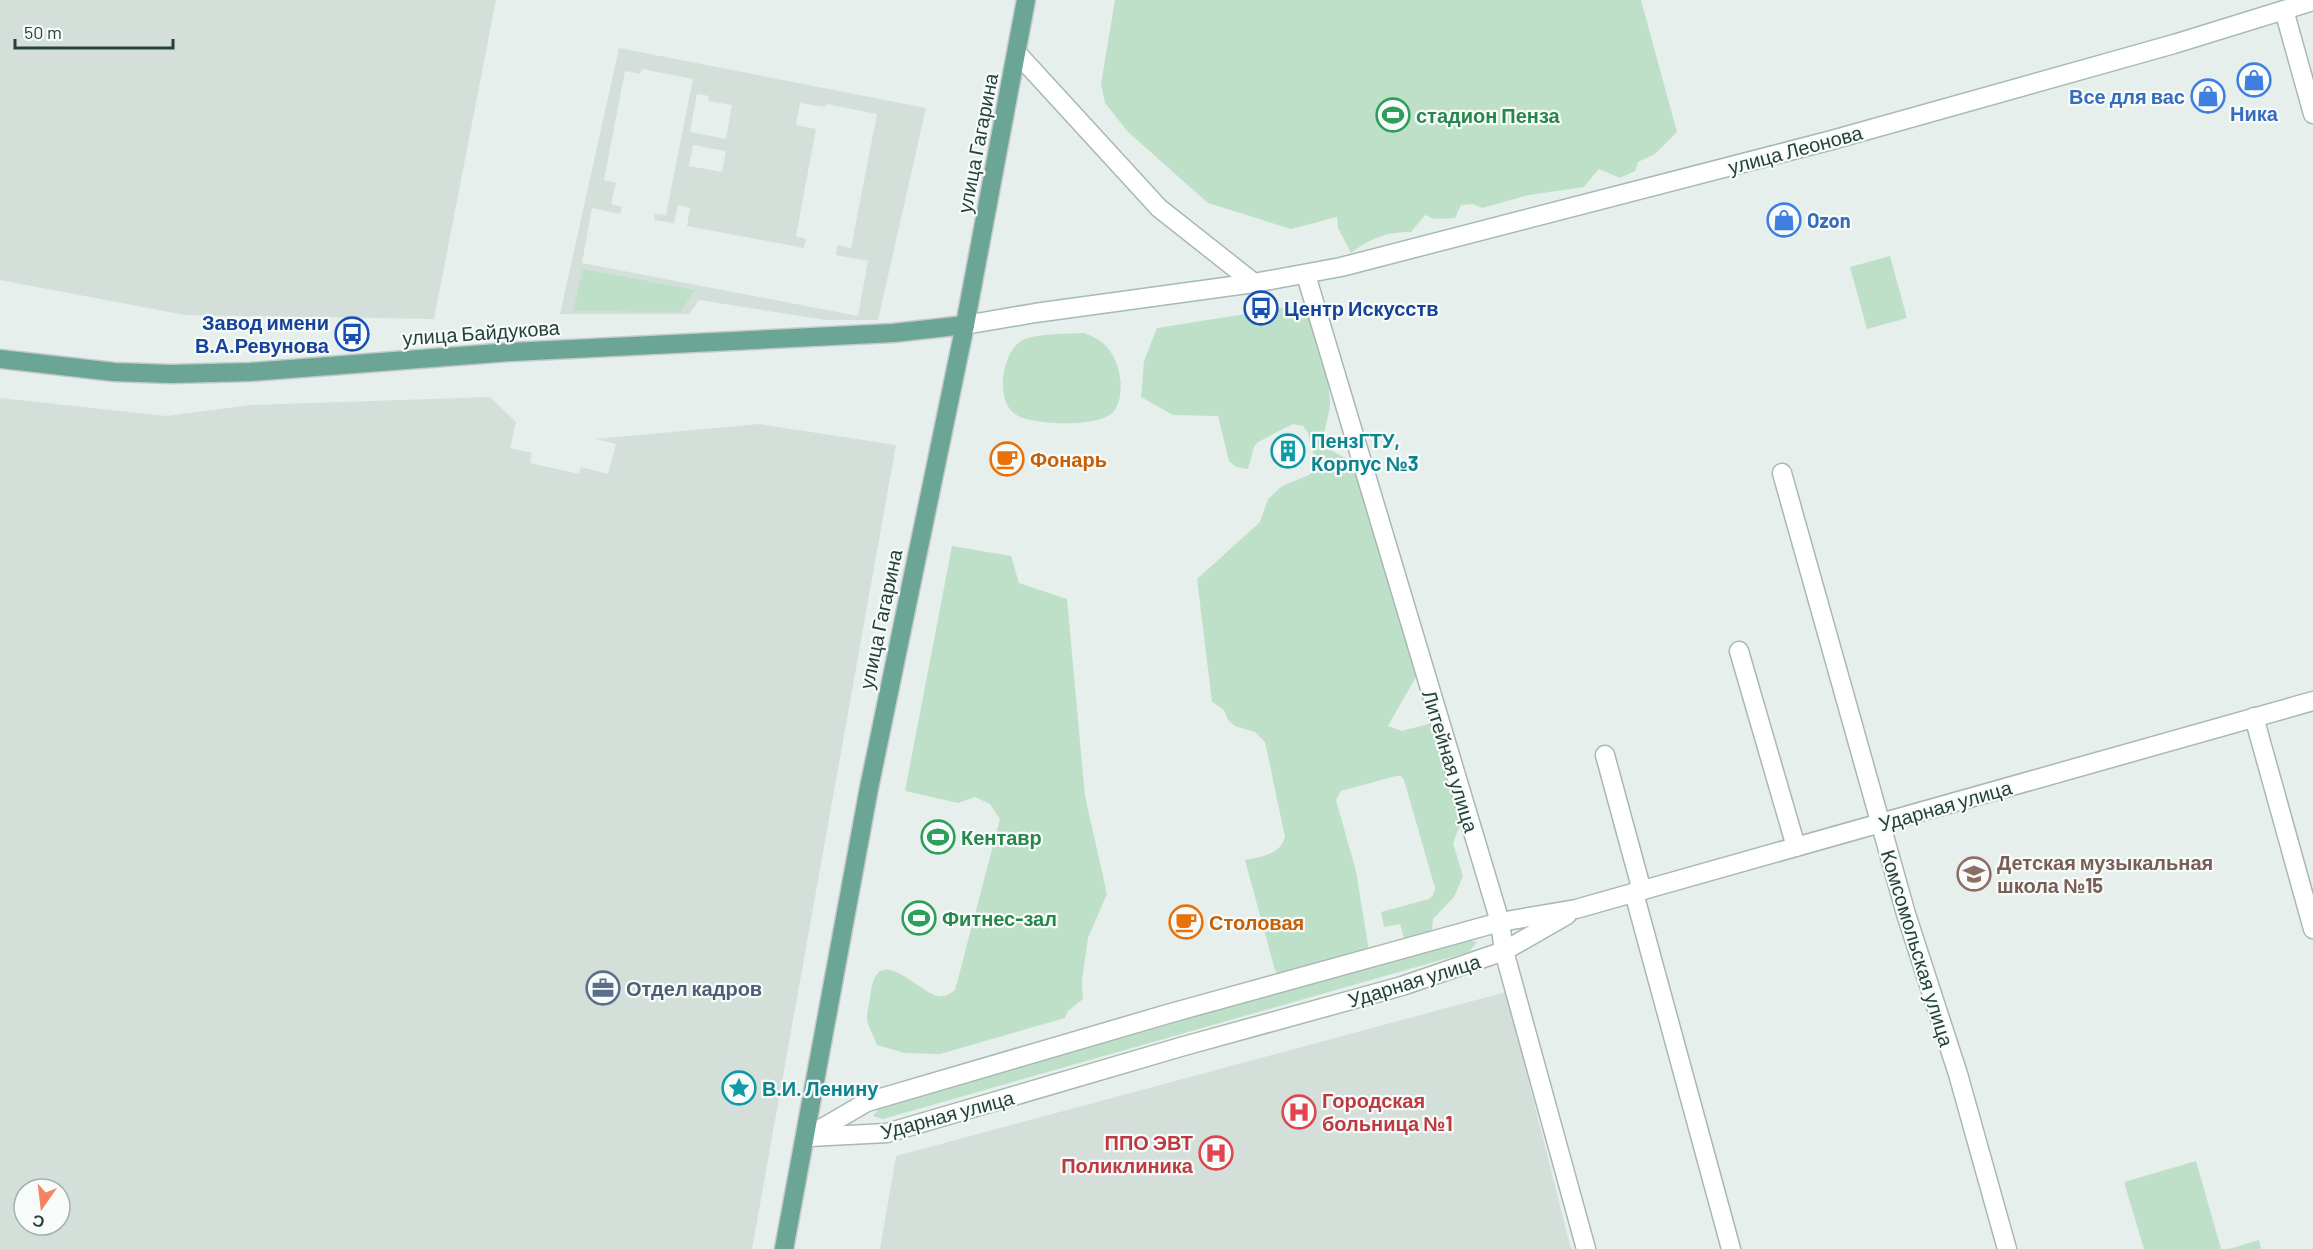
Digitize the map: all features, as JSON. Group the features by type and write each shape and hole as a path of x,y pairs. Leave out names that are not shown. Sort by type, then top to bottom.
{"main road":[{"name":"улица Гагарина","path":"784,1249 869,788 965,325 1026,0"},
{"name":"улица Байдукова","path":"0,359 125,372 171,374 250,372 511,352 893,333 965,325"}],"street":[{"name":"улица Леонова","path":"965,325 1306,275 1832,140 2174,44 2313,1"},
{"path":"2284,10 2313,114"},
{"path":"1017,52 1159,208 1254,283"},
{"name":"Литейная улица","path":"1306,275 1500,922 1504,951 1586,1249"},
{"name":"Комсомольская улица","path":"1782,473 1906,914 1958,1074 2007,1249"},
{"path":"1739,651 1796,848"},
{"name":"Ударная улица","path":"805,1138 867,1102 1171,1013 1500,922 1576,909 2313,701"},
{"path":"2254,717 2313,929"},
{"path":"1605,755 1638,892 1731,1249"},
{"name":"Ударная улица","path":"805,1138 886,1133 1184,1046 1402,986 1504,951 1576,909"},
{"path":"849,1114 859,1135"}],"shaded area":[{"path":"0,0 496,0 434,319 185,315 0,280"},
{"path":"619,48 926,108 878,320 826,320 699,300 689,314 560,314","holes":["642,69 693,79 666,215 655,214 654,220 674,223 678,205 690,208 687,226 804,248 806,239 796,236 816,129 796,125 800,103 825,107 826,104 877,114 851,248 837,245 836,255 868,261 858,316 582,263 592,208 620,214 622,207 611,204 616,183 604,180 625,71 640,74","697,94 709,96 708,101 732,105 726,139 690,132","693,145 726,151 722,172 689,166"]},
{"path":"490,397 516,422 510,448 532,453 530,463 579,474 581,467 608,474 616,444 596,439 759,424 896,445 752,1249 0,1249 0,398 166,416 251,405"},
{"name":"Городская больница №1","path":"1506,992 1571,1249 880,1249 896,1156"}],"green space":[{"name":"стадион Пенза","path":"1115,0 1641,0 1677,132 1655,154 1638,162 1635,171 1620,178 1599,169 1584,187 1529,195 1482,208 1473,204 1461,205 1455,218 1434,219 1425,215 1411,232 1379,237 1351,253 1338,228 1337,217 1291,229 1208,203 1128,132 1105,103 1101,84"},
{"path":"1890,256 1907,318 1867,329 1850,267"},
{"path":"583,269 695,290 680,312 573,311"},
{"path":"1295,306 1308,311 1315,320 1330,393 1326,443 1334,452 1353,461 1417,675 1388,726 1402,731 1432,723 1462,821 1453,843 1463,876 1454,897 1433,919 1431,938 1406,945 1400,924 1384,927 1381,912 1429,899 1435,888 1404,780 1401,776 1396,776 1341,791 1336,800 1356,871 1369,951 1281,977 1275,970 1245,860 1274,852 1285,837 1265,742 1255,732 1235,726 1228,720 1224,710 1212,702 1197,579 1260,522 1268,499 1282,486 1309,475 1314,469 1315,460 1308,433 1303,426 1293,424 1258,442 1254,447 1248,469 1236,467 1229,461 1218,416 1173,415 1141,397 1144,361 1157,328"},
{"path":"1084,333 1097,339 1110,350 1118,367 1121,386 1118,404 1114,411 1096,420 1052,423 1026,419 1010,410 1003,390 1003,379 1005,367 1014,347 1027,338 1052,334"},
{"path":"952,546 1011,556 1019,583 1067,599 1085,796 1107,894 1088,938 1082,981 1083,999 1068,1011 1065,1018 940,1054 905,1053 877,1045 870,1029 867,1016 875,977 881,970 890,970 938,996 947,995 955,990 1000,819 990,804 975,797 958,803 905,791"},
{"path":"1463,939 1477,942 1469,952 883,1119 873,1116 879,1108"},
{"path":"2196,1161 2221,1249 2144,1249 2124,1182"},
{"path":"2259,1240 2261,1249 2229,1249"}],"place":[{"name":"Ника","path":"2254,80"},
{"name":"Все для вас","path":"2208,96"},
{"name":"стадион Пенза","path":"1393,115"},
{"name":"Ozon","path":"1784,220"},
{"name":"Центр Искусств","path":"1261,308"},
{"name":"Завод имени В.А.Ревунова","path":"352,334"},
{"name":"ПензГТУ, Корпус №3","path":"1288,451"},
{"name":"Фонарь","path":"1007,459"},
{"name":"Кентавр","path":"938,837"},
{"name":"Детская музыкальная школа №15","path":"1974,874"},
{"name":"Фитнес-зал","path":"919,918"},
{"name":"Столовая","path":"1186,922"},
{"name":"Отдел кадров","path":"603,988"},
{"name":"В.И. Ленину","path":"739,1088"},
{"name":"Городская больница №1","path":"1299,1112"},
{"name":"ППО ЭВТ Поликлиника","path":"1216,1153"}]}
